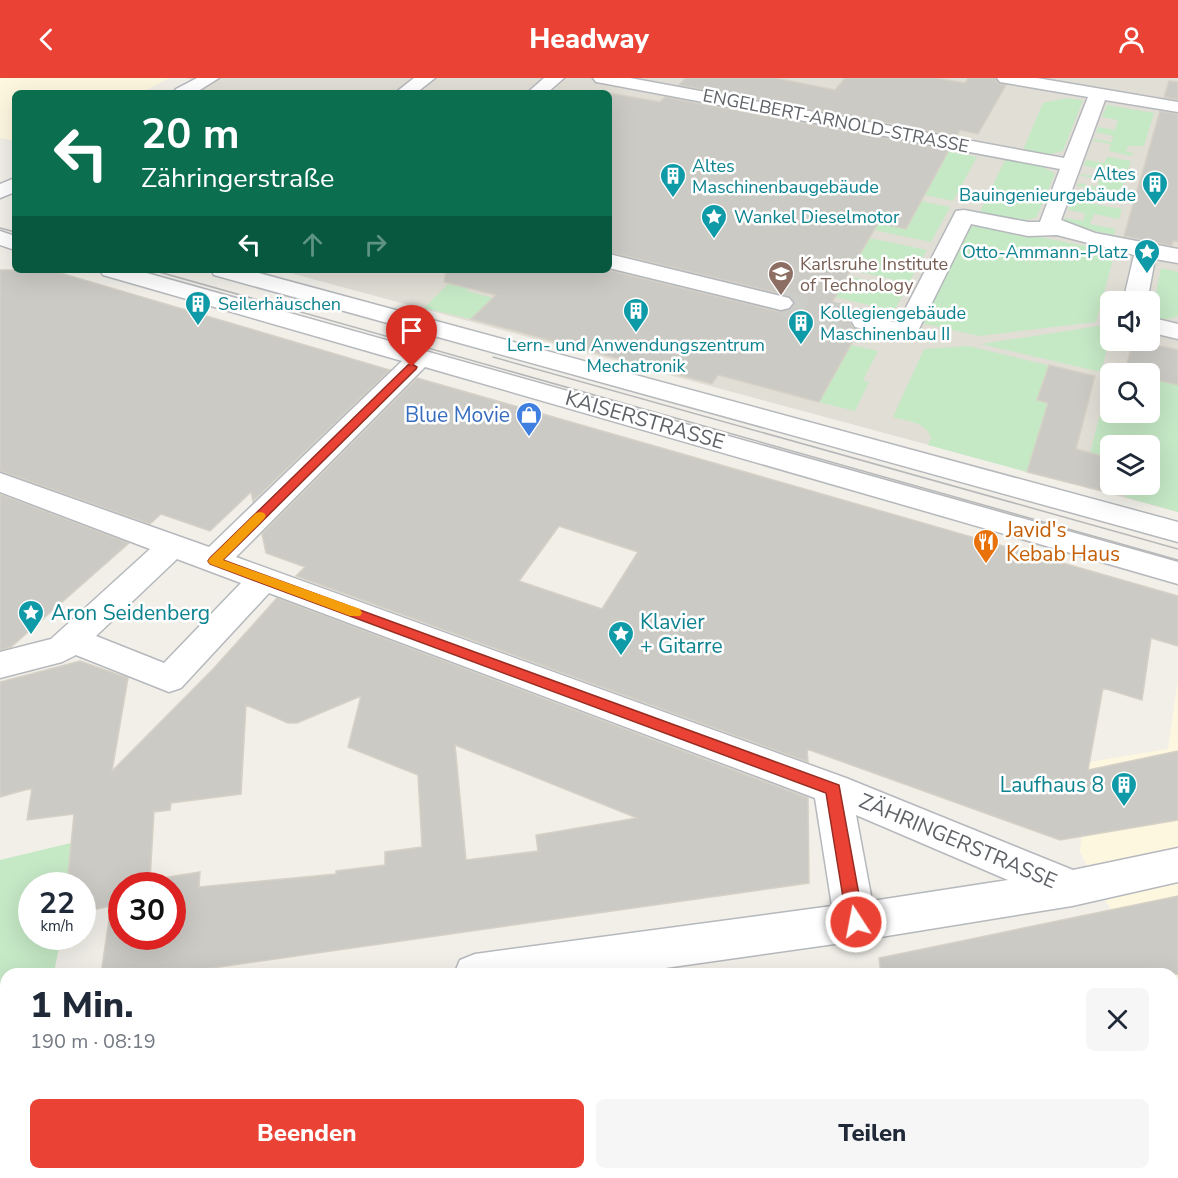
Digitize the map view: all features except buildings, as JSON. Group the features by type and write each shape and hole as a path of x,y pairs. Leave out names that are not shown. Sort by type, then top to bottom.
{"street":[{"path":"188,90 210,78"},
{"path":"408,90 426,78"},
{"path":"540,90 555,78"},
{"name":"ENGELBERT-ARNOLD-STRASSE","path":"602,78 647,82 1070,165"},
{"path":"1006,78 1178,107"},
{"path":"1057,229 1050,219 1099,93"},
{"path":"2,204 12,189"},
{"path":"864,322 906,332 964,216 1028,229 1057,229 1076,236 1178,256"},
{"path":"1137,291 1146,250"},
{"path":"612,262 781,303"},
{"name":"KAISERSTRASSE","path":"122,273 1178,573"},
{"name":"KAISERSTRASSE","path":"233,273 1178,532"},
{"path":"1160,327 1178,332"},
{"path":"214,561 421,357"},
{"name":"ZÄHRINGERSTRASSE","path":"0,482 833,789 1072,888"},
{"path":"0,665 62,649 173,545"},
{"path":"72,640 169,679 263,580"},
{"path":"833,789 842,852 856,922"},
{"path":"519,968 856,922 1072,888 1178,865"}],"shaded area":[{"path":"0,78 169,78 147,90 12,90 12,140 0,138"},
{"name":"Karlsruhe Institute of Technology","path":"186,78 1178,78 1178,512 1115,495 1160,495 1160,435 1100,435 1100,491 290,273 612,273 612,90 193,90 205,83"},
{"path":"1178,679 1178,968 1141,968 1080,852 1090,762 1168,749"}],"green space":[{"path":"1067,98 1083,100 1063,151 1047,155 1022,152 1043,103"},
{"path":"1107,105 1154,113 1144,146 1128,146 1126,151 1133,153 1132,156 1109,151 1111,144 1093,141 1094,139 1112,142 1113,136 1096,132 1098,127 1115,130 1118,120 1102,117"},
{"path":"942,150 977,157 953,201 925,195 934,178"},
{"path":"1107,157 1131,161 1117,203 1093,198 1095,190 1077,186 1078,183 1097,187 1099,179 1081,176 1081,174 1100,177 1102,169 1084,166 1086,160 1104,163"},
{"path":"1006,158 1042,166 1055,174 1036,218 1018,221 979,214"},
{"path":"1072,200 1122,209 1119,219 1094,214 1090,224 1116,229 1114,235 1070,226 1064,221 1065,218 1083,221 1085,213 1068,210"},
{"path":"921,201 950,207 931,242 874,230 878,223 906,229"},
{"path":"973,226 984,226 1115,252 1104,291 1100,291 1100,307 1096,322 979,336 921,323 969,229"},
{"path":"870,238 927,250 909,283 851,270"},
{"path":"1161,268 1178,272 1178,316 1160,319 1160,291 1156,291"},
{"path":"848,276 906,289 894,311 835,297"},
{"path":"449,283 493,298 471,319 424,308"},
{"path":"1099,326 1100,351 1107,351 1103,363 1100,363 1100,372 981,344"},
{"path":"851,345 878,351 863,380 869,382 855,411 818,402"},
{"path":"968,346 1059,368 1037,400 1048,403 1027,472 928,445 931,438 921,425 893,417 924,349"},
{"path":"1160,381 1178,385 1178,512 1125,497 1126,495 1160,495 1160,435 1100,435 1100,456 1090,453 1100,414 1100,423 1160,423"},
{"path":"71,843 68,872 18,872 18,950 58,950 55,968 0,968 0,860"}],"tunnel":[{"path":"781,303 864,322"}],"tram line":[{"path":"0,228 12,231"},
{"path":"163,273 1178,560"},
{"path":"493,357 1178,549"}],"slow traffic":[{"path":"260,516 214,561 355,613"}],"place":[{"name":"Altes Maschinenbaugebäude","path":"673,199"},
{"name":"Altes Bauingenieurgebäude","path":"1155,207"},
{"name":"Wankel Dieselmotor","path":"714,240"},
{"name":"Otto-Ammann-Platz","path":"1147,275"},
{"name":"Karlsruhe Institute of Technology","path":"781,297"},
{"name":"Seilerhäuschen","path":"198,327"},
{"name":"Lern- und Anwendungszentrum Mechatronik","path":"636,334"},
{"name":"Kollegiengebäude Maschinenbau II","path":"801,346"},
{"name":"Blue Movie","path":"529,438"},
{"name":"Javid's Kebab Haus","path":"986,565"},
{"name":"Aron Seidenberg","path":"31,636"},
{"name":"Klavier + Gitarre","path":"621,657"},
{"name":"Laufhaus 8","path":"1124,808"}],"route":[{"path":"412,367 214,561 833,789 842,852 856,922"}]}
